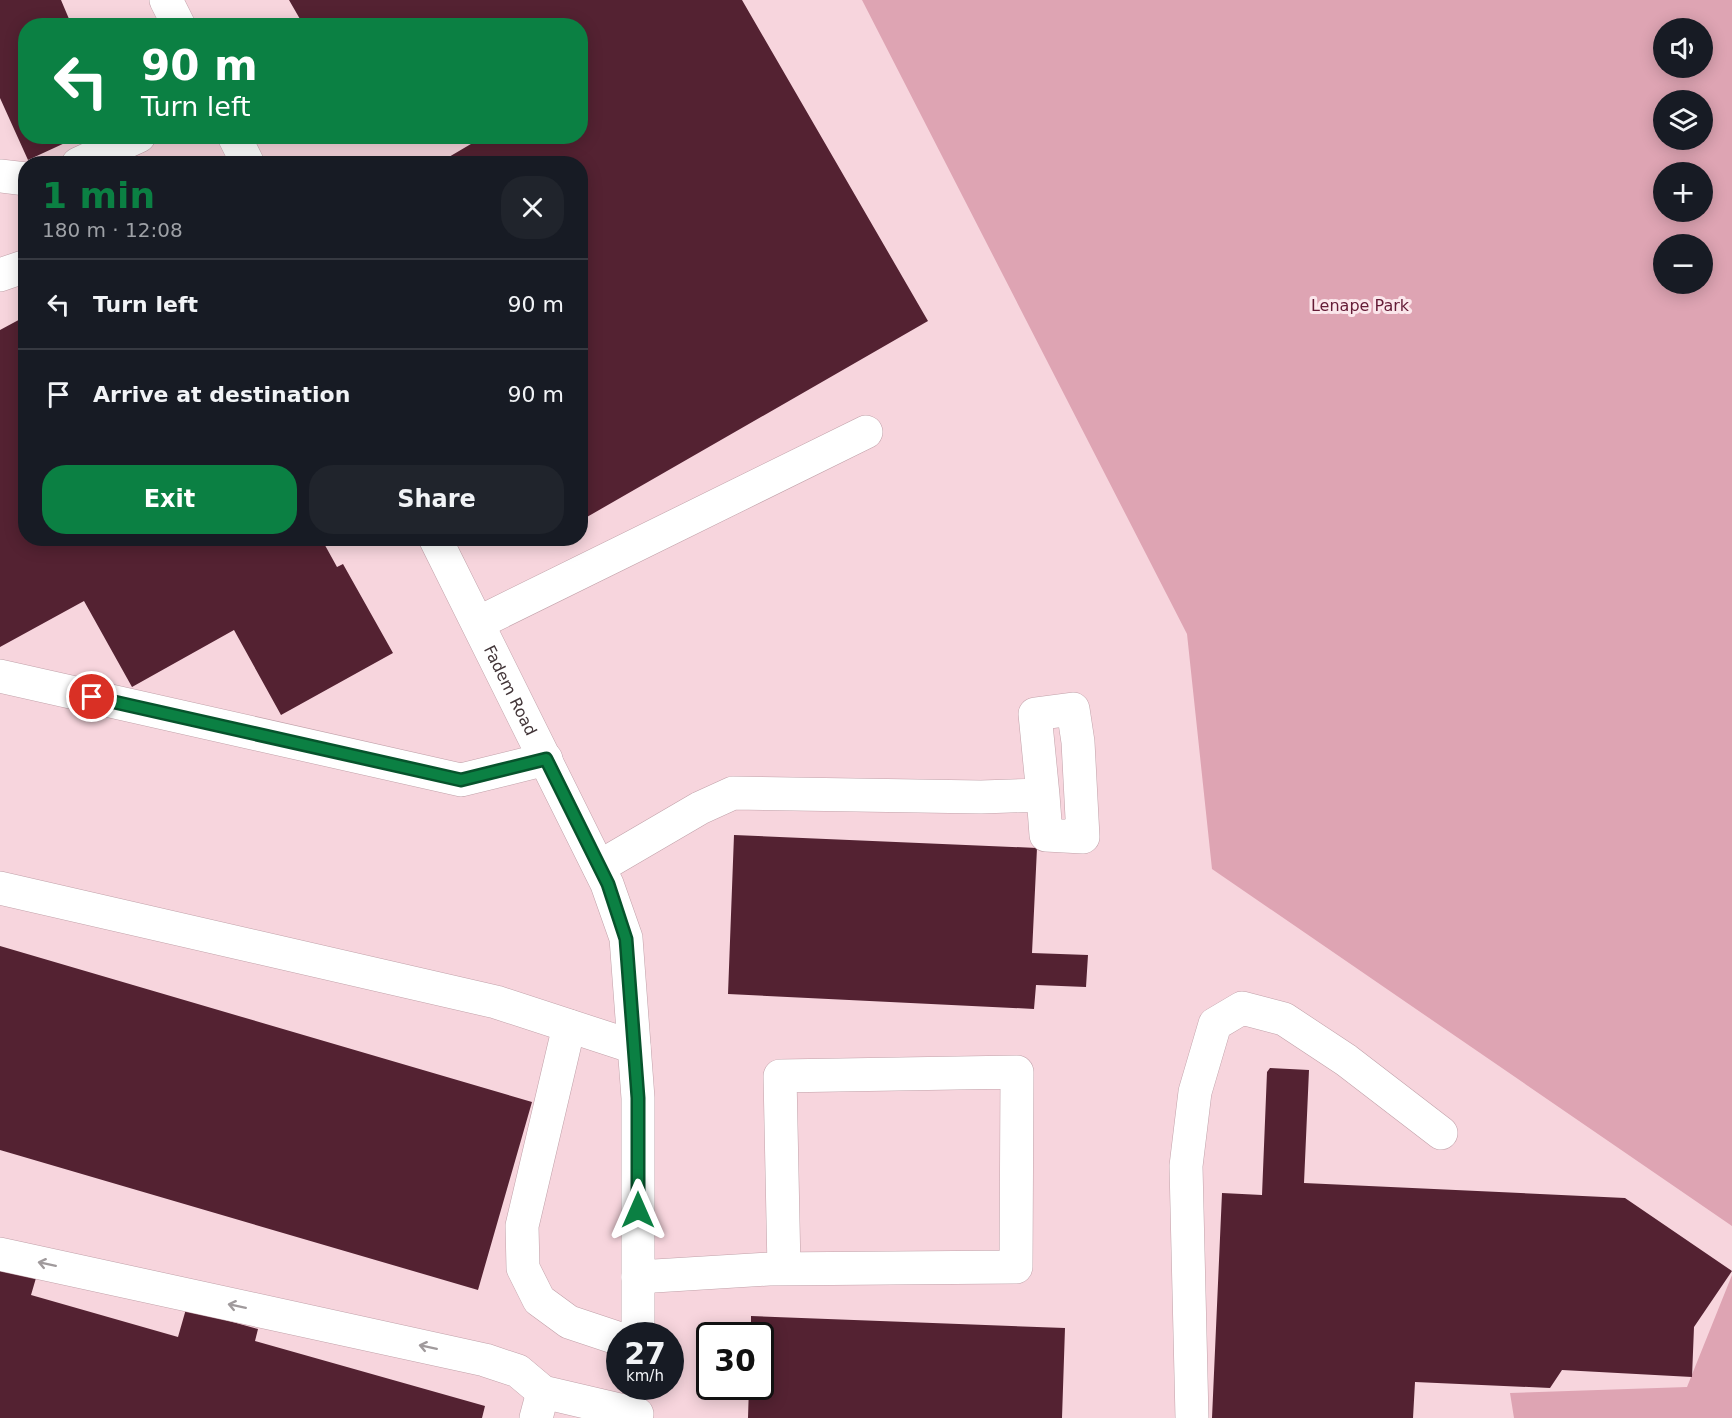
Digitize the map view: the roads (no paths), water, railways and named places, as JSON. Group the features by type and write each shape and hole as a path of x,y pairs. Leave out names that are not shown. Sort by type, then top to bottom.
{"street":[{"path":"166,0 175,18"},
{"path":"95,156 122,144"},
{"path":"0,176 18,178"},
{"path":"0,276 18,269"},
{"path":"478,623 866,432"},
{"name":"Fadem Road","path":"439,546 608,884 626,939 638,1098 638,1322"},
{"path":"0,676 461,780 546,759"},
{"path":"599,867 700,808 733,793 981,797 1043,795"},
{"path":"0,888 496,1002 634,1047"},
{"path":"1192,1418 1185,1166 1195,1092 1215,1024 1242,1008 1284,1019 1346,1060 1441,1133"},
{"path":"569,1026 522,1226 523,1268 539,1300 546,1306 569,1322 606,1334"},
{"path":"638,1277 784,1269 1016,1267 1017,1072 780,1076 784,1269"},
{"path":"0,1254 485,1360 518,1371 539,1405 638,1406"}],"park label":[{"name":"Lenape Park","path":"1360,305"}]}
